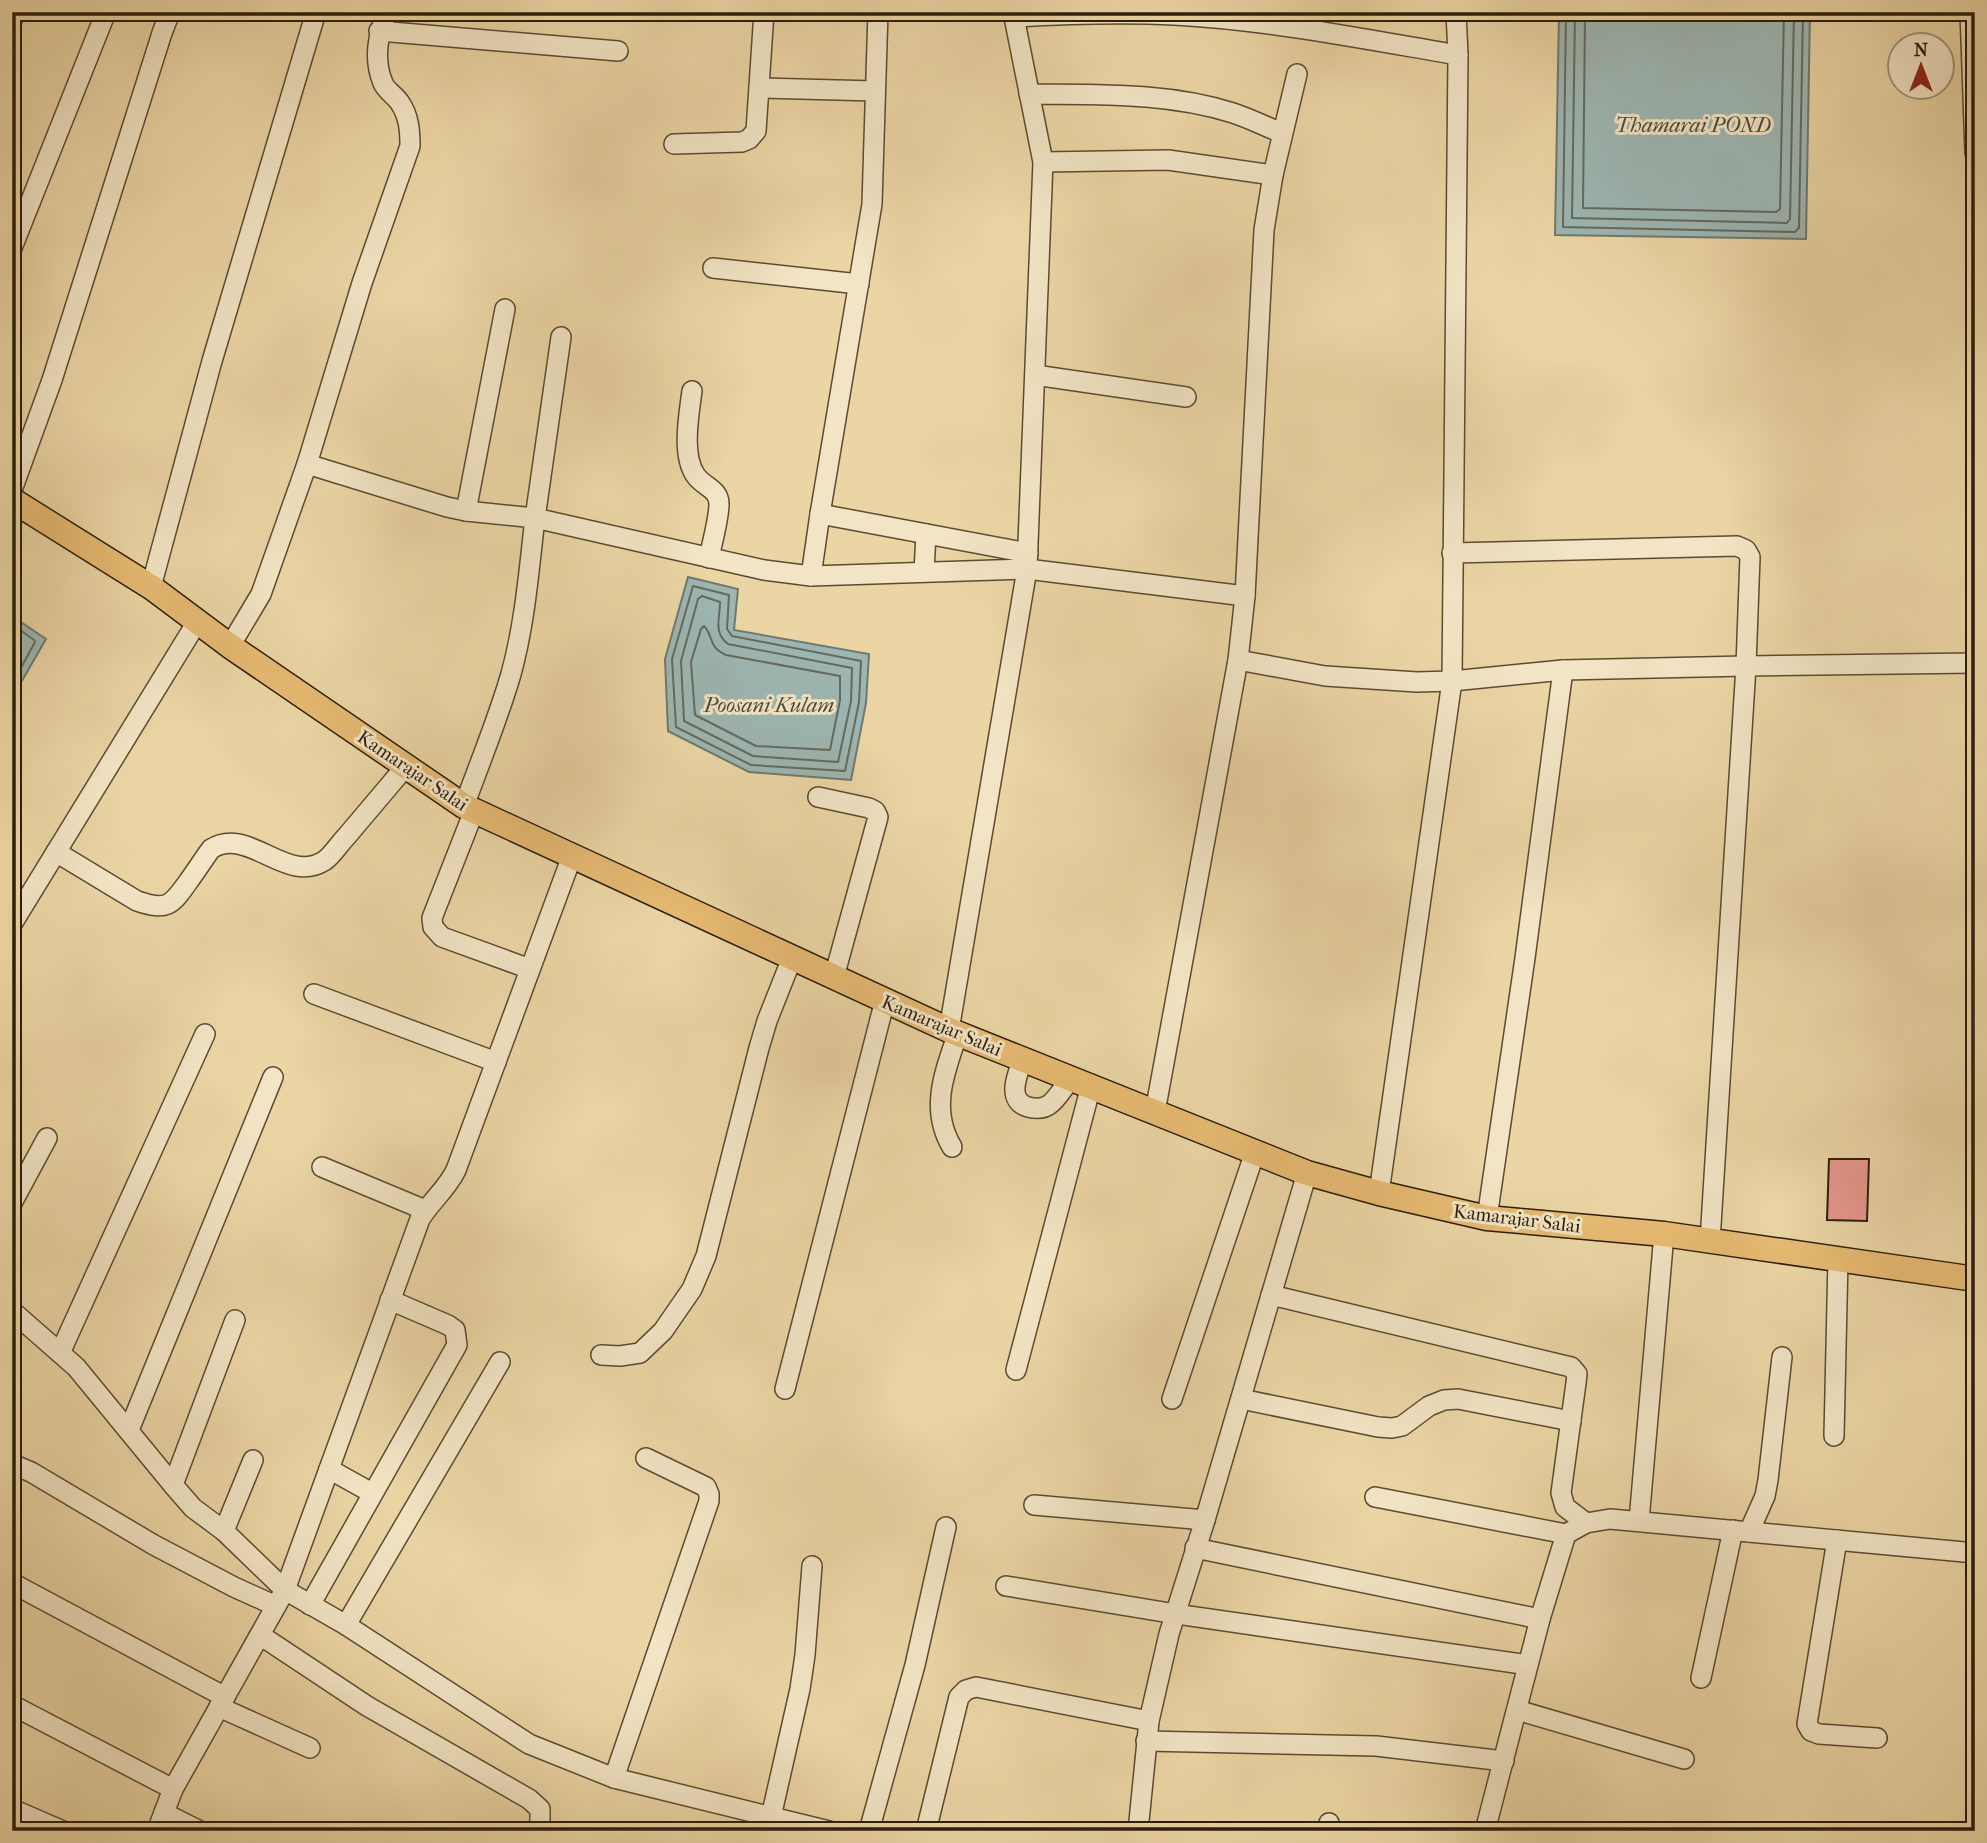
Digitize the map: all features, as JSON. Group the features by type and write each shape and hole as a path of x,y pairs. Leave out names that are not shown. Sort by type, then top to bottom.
{"main road":[{"name":"Kamarajar Salai","path":"12,500 151,587 230,646 469,809 954,1032 1307,1173 1487,1218 1664,1234 1975,1279"}],"street":[{"path":"12,20 15,12"},
{"path":"12,248 106,12"},
{"path":"12,490 52,380 170,12"},
{"path":"151,587 212,361 316,12"},
{"path":"674,144 742,142 756,131 764,12"},
{"path":"811,576 872,204 878,12"},
{"path":"1379,1193 1452,681 1458,55 1456,12"},
{"path":"1970,12 1975,152"},
{"path":"952,1147 944,1134 941,1088 954,1032 1027,561 1043,162 1013,15 1093,13 1282,19 1458,55"},
{"path":"230,646 261,594 307,464 362,283 410,146 410,127 401,104 383,85 377,58 383,22 618,51"},
{"path":"1155,1112 1238,660 1245,596 1265,230 1273,175 1297,74"},
{"path":"759,88 876,91"},
{"path":"1029,94 1119,96 1197,104 1233,113 1282,133"},
{"path":"1043,162 1168,160 1273,175"},
{"path":"713,268 859,284"},
{"path":"466,511 505,309"},
{"path":"530,970 442,937 433,927 432,918 458,855 469,809 512,670 525,601 561,337"},
{"path":"1035,375 1186,397"},
{"path":"692,390 687,428 690,462 695,476 716,492 719,503 709,558"},
{"path":"307,464 447,507 535,518 778,573 811,576 924,572 1027,561"},
{"path":"820,514 926,534 1027,561 1245,596"},
{"path":"924,572 926,534"},
{"path":"1452,553 1737,546 1746,550 1750,557 1746,666 1710,1241"},
{"path":"12,924 197,622"},
{"path":"1238,660 1325,676 1417,681 1452,681 1563,670 1975,663"},
{"path":"1487,1218 1563,670"},
{"path":"57,852 137,901 163,905 174,901 211,849 219,844 239,844 303,867 325,861 406,766"},
{"path":"818,797 869,808 875,811 878,817 834,977"},
{"path":"200,1831 160,1822 173,1789 281,1598 420,1219 451,1179 572,856"},
{"path":"601,1355 640,1353 663,1331 692,1289 706,1256 767,1021 792,958"},
{"path":"314,994 496,1062"},
{"path":"785,1389 885,1000"},
{"path":"60,1353 205,1034"},
{"path":"1023,1059 1014,1089 1017,1100 1025,1106 1048,1106 1081,1083"},
{"path":"129,1430 273,1077"},
{"path":"1016,1370 1081,1083"},
{"path":"12,1203 47,1138"},
{"path":"1172,1399 1255,1152"},
{"path":"322,1167 425,1210"},
{"path":"1139,1831 1149,1721 1169,1634 1307,1173"},
{"path":"1639,1521 1664,1234"},
{"path":"1834,1436 1838,1259"},
{"path":"1271,1295 1571,1367 1577,1374 1561,1493 1564,1507 1586,1523"},
{"path":"310,1605 457,1345 455,1330 448,1325 390,1300"},
{"path":"12,1311 76,1367 173,1485 193,1507 224,1531 281,1598"},
{"path":"173,1485 234,1320"},
{"path":"1701,1678 1741,1531 1765,1496 1782,1357"},
{"path":"346,1625 500,1362"},
{"path":"1241,1399 1392,1428 1402,1426 1429,1406 1444,1400 1458,1399 1571,1421"},
{"path":"614,1777 709,1501 706,1487 646,1458"},
{"path":"224,1531 253,1460"},
{"path":"12,1464 31,1472 154,1545 234,1587 310,1605 346,1625 529,1744 614,1777 763,1821 828,1831"},
{"path":"329,1469 372,1493"},
{"path":"1375,1497 1566,1534 1586,1523 1610,1519 1975,1553"},
{"path":"1034,1505 1205,1520"},
{"path":"869,1831 904,1706 946,1528"},
{"path":"1485,1831 1540,1619 1566,1534"},
{"path":"1837,1540 1807,1724 1811,1731 1819,1734 1877,1738"},
{"path":"1195,1548 1540,1619"},
{"path":"763,1821 801,1680 811,1566"},
{"path":"12,1583 222,1702 310,1748"},
{"path":"1006,1586 1176,1614 1528,1665"},
{"path":"260,1635 367,1706 529,1799 540,1809 540,1822 536,1831"},
{"path":"926,1831 959,1697 966,1690 976,1687 1149,1721"},
{"path":"12,1705 173,1789"},
{"path":"1517,1710 1684,1759"},
{"path":"1146,1741 1376,1746 1504,1761"},
{"path":"12,1809 62,1831"}],"water":[{"name":"Thamarai POND","path":"1559,12 1810,12 1806,239 1555,235"},
{"name":"Poosani Kulam","path":"688,577 738,589 734,630 869,654 866,703 851,780 749,772 668,731 665,659"},
{"path":"12,616 46,639 12,698"}],"building":[{"path":"1829,1159 1869,1159 1867,1221 1827,1220"}]}
